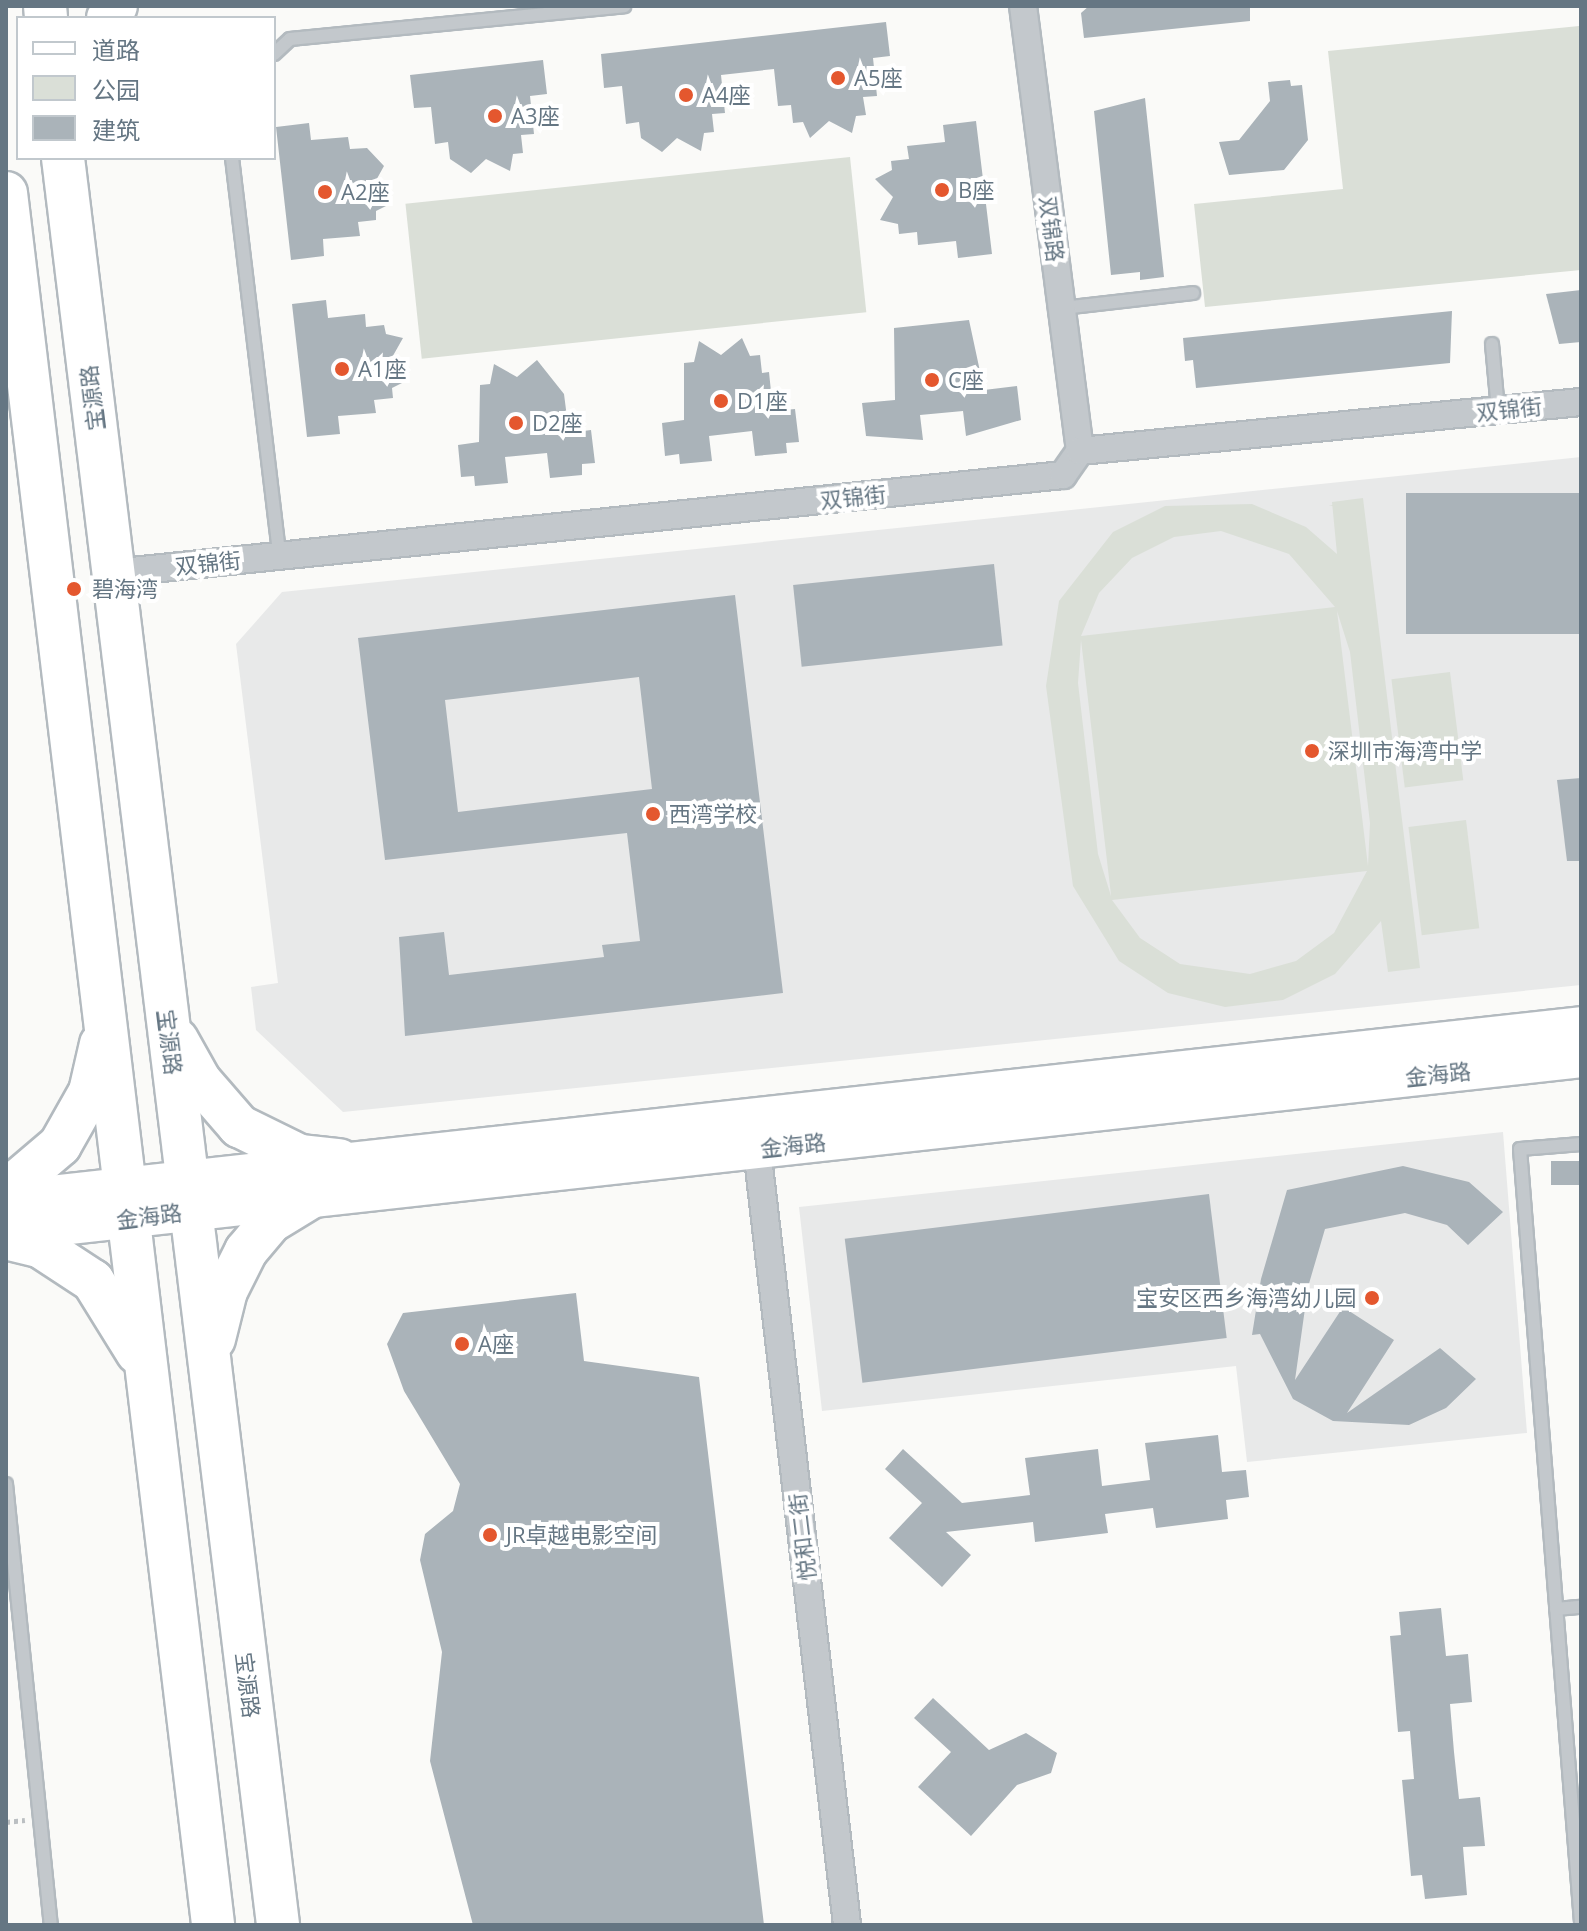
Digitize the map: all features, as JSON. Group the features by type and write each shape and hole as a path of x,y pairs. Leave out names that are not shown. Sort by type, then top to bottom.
{"main road":[{"name":"宝源路","path":"65,163 209,1375 278,1925"},
{"path":"6,193 213,1925"},
{"path":"6,1191 42,1166 78,1116 98,1064 104,1011"},
{"path":"167,1019 200,1081 239,1126 289,1152 339,1160"},
{"path":"209,1375 218,1315 236,1267 270,1222 311,1197"},
{"path":"6,1236 41,1247 93,1281 136,1348 152,1410"}],"street":[{"name":"双锦路","path":"1023,6 1080,451"},
{"name":"双锦街","path":"113,573 1063,475 1080,451 1581,402"},
{"name":"金海路","path":"6,1199 128,1201 189,1194 339,1160 1581,1025"},
{"name":"金海路","path":"189,1194 311,1197 1581,1059"},
{"name":"悦和二街","path":"757,1149 847,1925"},
{"name":"金海路","path":"6,1236 128,1201"}],"lane":[{"path":"276,52 290,39 624,6"},
{"path":"232,160 279,555"},
{"path":"1062,308 1193,293"},
{"path":"1492,344 1498,410"},
{"path":"1581,1144 1520,1149 1581,1922"},
{"path":"6,1484 51,1925"},
{"path":"1556,1609 1581,1607"}],"shaded area":[{"path":"1581,457 1581,985 343,1112 256,1030 251,987 278,983 236,644 282,592"},
{"path":"1503,1132 1527,1433 1247,1462 1236,1366 822,1411 799,1207"}],"green space":[{"path":"1579,26 1581,270 1205,307 1194,204 1343,189 1328,51"},
{"path":"850,157 866,312 422,359 405,204"},
{"path":"1363,498 1420,968 1388,972 1381,921 1335,974 1283,1000 1225,1007 1168,993 1119,961 1073,886 1046,686 1059,601 1113,532 1165,506 1252,504 1306,527 1337,554 1332,502","holes":["1221,531 1289,554 1335,607 1081,636 1099,593 1132,558 1174,537","1337,611 1350,652 1370,823 1368,866","1081,640 1111,896 1098,854 1078,683","1367,871 1334,933 1296,961 1250,974 1180,964 1140,938 1112,900"]},
{"path":"1450,672 1463,780 1405,787 1391,679"},
{"path":"1466,820 1479,928 1422,935 1408,827"}],"building":[{"path":"1089,6 1250,6 1250,21 1084,38 1081,13"},
{"path":"886,22 890,56 873,58 877,96 863,97 866,115 856,116 852,133 829,121 810,138 803,122 793,123 791,105 778,106 774,69 721,75 725,113 712,114 714,132 704,133 701,151 677,138 662,152 641,138 639,122 626,124 622,86 604,88 601,54"},
{"name":"A3座","path":"543,60 547,94 530,96 534,134 521,135 523,153 513,154 510,171 486,159 471,173 450,159 448,142 435,144 431,107 414,108 410,75"},
{"path":"1290,80 1291,86 1302,85 1308,140 1284,170 1229,175 1219,142 1239,140 1270,101 1268,82"},
{"path":"1145,98 1164,277 1140,280 1140,272 1111,275 1094,111"},
{"name":"B座","path":"976,121 992,254 958,258 956,241 918,245 917,232 899,234 898,224 880,220 893,197 875,179 892,170 891,161 909,159 907,146 945,142 943,125"},
{"name":"A2座","path":"309,123 311,140 348,137 350,149 367,148 384,166 374,184 392,203 376,211 376,220 358,222 360,236 323,239 324,256 291,260 276,127"},
{"path":"1581,290 1581,342 1559,344 1546,294"},
{"name":"A1座","path":"326,300 328,318 365,314 366,327 384,325 386,334 403,338 390,361 408,380 392,388 393,398 374,400 376,413 338,416 340,434 307,437 292,304"},
{"path":"1452,311 1450,363 1196,388 1193,360 1185,361 1183,338"},
{"name":"C座","path":"969,320 984,390 1017,386 1021,420 966,436 963,411 920,415 923,440 866,436 862,403 895,400 894,328"},
{"name":"D1座","path":"742,338 750,356 760,355 762,373 769,372 773,411 795,409 799,442 786,443 787,453 755,456 752,431 709,436 712,461 680,464 679,454 665,456 662,423 684,420 684,363 694,362 699,341 721,355"},
{"name":"D2座","path":"537,360 564,394 569,433 591,430 595,463 582,464 582,475 550,478 547,453 505,457 508,483 475,486 474,476 461,477 458,445 479,442 480,385 490,384 494,364 517,377"},
{"path":"1406,493 1581,493 1581,634 1406,634"},
{"path":"994,564 1003,646 802,667 793,585"},
{"path":"735,595 783,993 405,1036 399,937 444,932 449,975 604,957 602,945 640,941 627,833 385,860 358,638","holes":["639,677 652,789 458,812 445,700"]},
{"path":"1581,778 1581,861 1567,861 1557,780"},
{"path":"1551,1161 1581,1161 1581,1185 1551,1185"},
{"path":"1403,1166 1469,1182 1503,1212 1468,1245 1447,1225 1405,1213 1325,1229 1308,1287 1295,1380 1343,1307 1394,1340 1347,1413 1440,1348 1476,1379 1446,1408 1409,1425 1333,1421 1293,1399 1260,1334 1252,1335 1261,1279 1287,1190"},
{"path":"1209,1194 1227,1338 862,1383 845,1239"},
{"path":"576,1293 584,1361 699,1377 764,1925 473,1925 430,1761 442,1652 420,1560 425,1534 453,1511 460,1484 404,1391 387,1344 403,1313"},
{"path":"1218,1435 1222,1472 1246,1470 1249,1497 1226,1500 1228,1519 1156,1528 1153,1508 1105,1514 1108,1533 1035,1542 1033,1522 946,1532 971,1555 942,1587 889,1538 922,1503 885,1469 903,1449 962,1503 1030,1495 1025,1458 1098,1449 1102,1486 1150,1480 1145,1443"},
{"path":"1441,1608 1446,1656 1468,1654 1472,1702 1450,1704 1454,1752 1459,1799 1480,1797 1485,1846 1463,1847 1467,1895 1425,1899 1422,1875 1411,1876 1402,1780 1414,1779 1410,1731 1398,1732 1390,1636 1401,1635 1399,1612"},
{"path":"933,1698 989,1750 1026,1733 1057,1753 1051,1773 1017,1785 971,1836 918,1787 951,1752 914,1718"}],"place":[{"name":"A5座","path":"838,78"},
{"name":"A4座","path":"686,95"},
{"name":"A3座","path":"495,116"},
{"name":"B座","path":"942,190"},
{"name":"A2座","path":"325,192"},
{"name":"A1座","path":"342,369"},
{"name":"C座","path":"932,380"},
{"name":"D1座","path":"721,401"},
{"name":"D2座","path":"516,423"},
{"name":"碧海湾","path":"74,589"},
{"name":"深圳市海湾中学","path":"1312,751"},
{"name":"西湾学校","path":"653,814"},
{"name":"宝安区西乡海湾幼儿园","path":"1372,1298"},
{"name":"A座","path":"462,1344"},
{"name":"JR卓越电影空间","path":"490,1535"}]}
